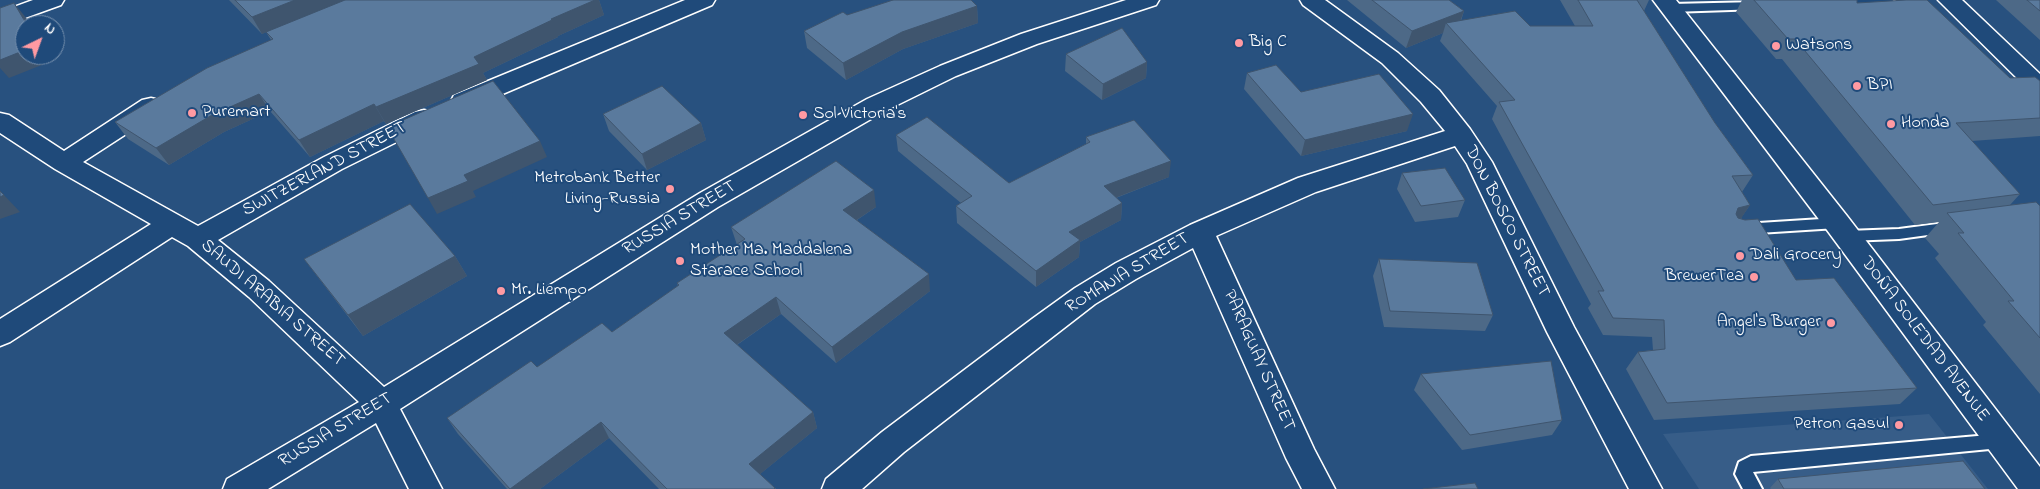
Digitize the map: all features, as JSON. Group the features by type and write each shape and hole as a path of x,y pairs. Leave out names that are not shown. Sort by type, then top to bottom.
{"street":[{"path":"0,20 53,0"},
{"name":"SWITZERLAND STREET","path":"198,239 373,142 704,0"},
{"name":"RUSSIA STREET","path":"239,489 382,404 709,200 876,105 948,71 1030,39 1148,0"},
{"name":"DON BOSCO STREET","path":"1311,0 1390,58 1430,96 1461,135 1482,170 1562,332 1646,489"},
{"path":"1949,0 2040,87"},
{"name":"DOÑA SOLEDAD AVENUE","path":"1668,4 1842,230 2037,489"},
{"path":"64,163 169,94"},
{"name":"SAUDI ARABIA STREET","path":"0,121 64,163 198,239 259,289 382,404"},
{"name":"ROMANIA STREET","path":"838,489 893,442 1042,327 1085,296 1126,271 1200,232 1307,185 1461,135"},
{"path":"0,334 172,224"},
{"name":"PARAGUAY STREET","path":"1200,232 1302,458 1319,489"},
{"path":"382,404 426,489"}],"lane":[{"path":"1830,3 1888,0"},
{"path":"1668,4 1772,5"},
{"path":"1733,230 1842,230 1899,234 1965,226"},
{"path":"1753,489 1744,474 1745,467 1751,464 2000,441"}],"shaded area":[{"path":"1929,414 1988,489 1699,489 1663,434"}],"building":[{"path":"235,0 295,0 252,17"},
{"path":"345,0 595,0 551,19 474,57 479,64 376,107 374,104 299,140 259,94 212,115 156,148 115,122 207,68 273,39 266,32"},
{"path":"893,0 971,0 977,6 902,32 843,63 804,31 843,12 847,15"},
{"path":"1372,0 1449,0 1464,11 1412,31"},
{"path":"1578,0 1637,0 1715,123 1753,175 1732,176 1750,205 1738,208 1736,214 1738,218 1745,220 1758,219 1796,280 1834,278 1917,388 1667,403 1638,352 1665,349 1664,320 1613,318 1598,291 1604,291 1499,102 1515,100 1446,23 1515,11 1530,26 1593,26"},
{"path":"1754,0 1857,0 1857,3 1927,0 2010,78 2035,77 2040,81 2040,118 1956,123 2020,194 1933,205 1795,39 1788,39"},
{"path":"2027,0 2040,0 2040,11"},
{"path":"14,3 21,15 15,15 15,54 0,60 0,8"},
{"path":"1122,28 1147,62 1103,84 1066,54"},
{"path":"1276,65 1301,92 1379,74 1413,114 1305,140 1247,73"},
{"path":"493,81 540,141 464,175 468,181 428,198 387,127"},
{"path":"662,86 701,123 642,154 603,114"},
{"path":"927,117 1009,183 1090,142 1086,137 1134,120 1171,161 1104,186 1122,203 1069,232 1080,240 1036,271 956,206 972,196 896,135"},
{"path":"836,161 874,190 843,210 929,274 832,347 776,297 724,333 813,412 749,464 774,489 667,489 601,422 510,489 447,418 531,361 537,367 602,323 612,332 679,285 677,283 745,239 731,227"},
{"path":"1445,168 1465,200 1421,206 1402,173"},
{"path":"2036,202 2040,206 2040,338 2008,301 2014,301 1958,233 1964,233 1947,213"},
{"path":"410,204 455,256 348,315 304,259"},
{"path":"1379,259 1477,263 1493,315 1390,311"},
{"path":"1551,361 1562,420 1470,435 1421,374"},
{"path":"1963,461 1985,489 1784,489 1778,479"},
{"path":"1475,483 1478,489 1423,489"}],"place":[{"name":"Big C","path":"1239,43"},
{"name":"Watsons","path":"1776,46"},
{"name":"BPI","path":"1857,86"},
{"name":"Puremart","path":"192,113"},
{"name":"Sol Victoria's","path":"803,115"},
{"name":"Honda","path":"1891,124"},
{"name":"Metrobank Better Living-Russia","path":"670,189"},
{"name":"Dali Grocery","path":"1740,256"},
{"name":"Mother Ma. Maddalena Starace School","path":"680,261"},
{"name":"BrewerTea","path":"1754,277"},
{"name":"Mr. Liempo","path":"501,291"},
{"name":"Angel's Burger","path":"1831,323"},
{"name":"Petron Gasul","path":"1899,425"}]}
